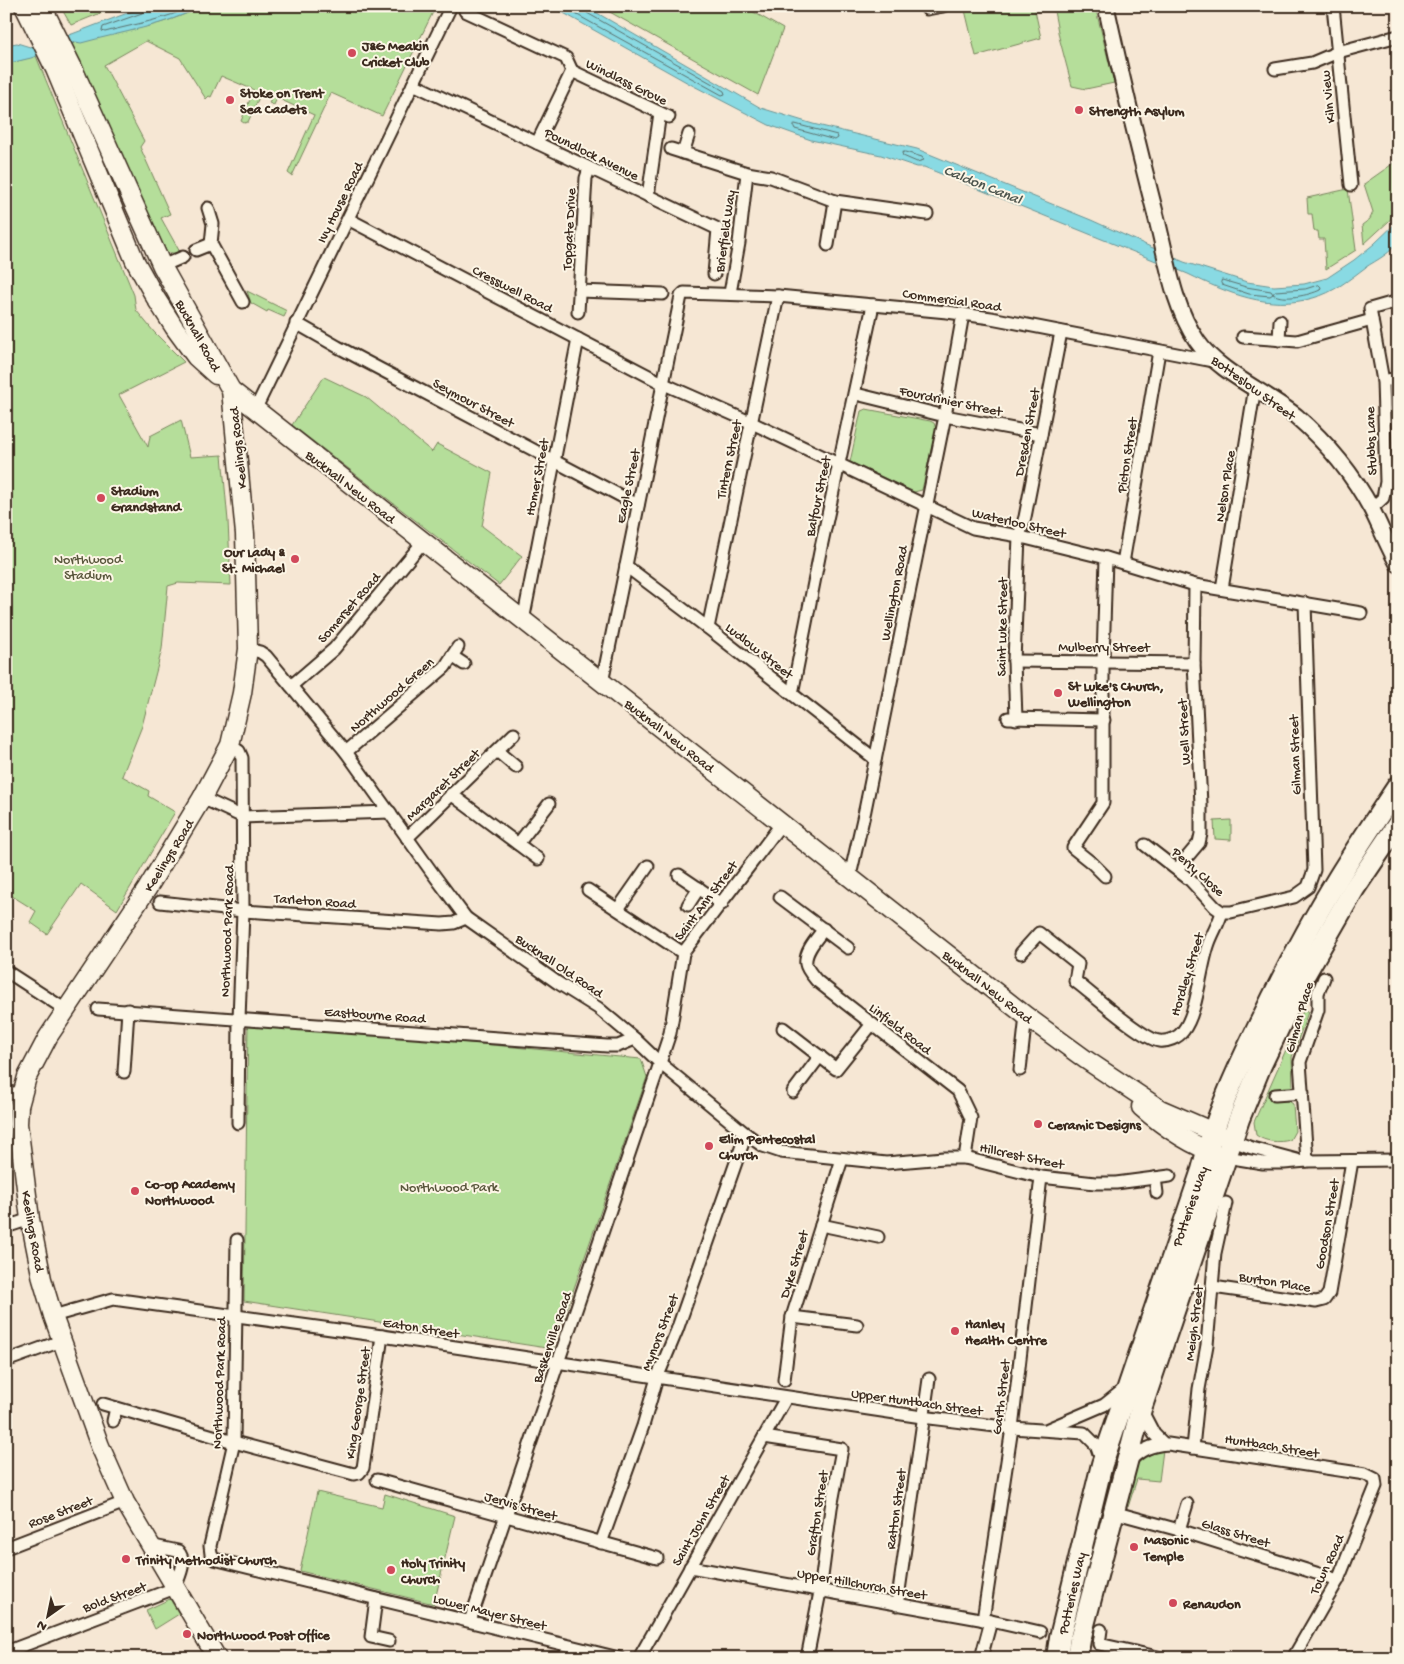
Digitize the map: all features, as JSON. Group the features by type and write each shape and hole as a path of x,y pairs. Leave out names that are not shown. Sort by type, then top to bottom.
{"highway":[{"name":"Potteries Way","path":"1057,1658 1060,1637 1102,1464 1210,1142 1244,1056 1296,950 1338,878 1398,786"},
{"name":"Potteries Way","path":"1078,1658 1084,1622 1141,1409 1239,1119 1261,1065 1301,981 1354,889 1398,824"}],"main road":[{"path":"24,6 41,15 63,67"},
{"name":"Bucknall Road","path":"63,67 162,266 229,387"},
{"name":"Bucknall Road","path":"63,67 135,261 174,327 196,357 229,387"},
{"name":"Bucknall New Road","path":"229,387 523,621 1026,1016 1085,1059 1162,1125 1229,1149"},
{"name":"Keelings Road","path":"217,1658 125,1502 100,1446 53,1316 42,1279 30,1218 18,1124 19,1106 14,1093 27,1077 48,1037 147,889 202,798 230,745 242,693 248,649 245,534 229,387"}],"street":[{"name":"Ivy House Road","path":"256,410 296,323 451,6"},
{"path":"927,9 943,6"},
{"name":"Botteslow Street","path":"1106,6 1124,89 1171,278 1181,311 1188,326 1206,353 1279,403 1315,434 1356,483 1372,509 1398,564"},
{"name":"Kiln View","path":"1333,6 1351,185"},
{"path":"465,11 566,58 572,71 537,143"},
{"path":"1275,69 1312,63 1338,52 1398,36"},
{"name":"Windlass Grove","path":"572,71 664,115 648,196"},
{"name":"Poundlock Avenue","path":"413,84 718,229 714,274"},
{"path":"683,153 689,134"},
{"path":"671,150 747,173 772,177 835,201 927,214"},
{"name":"Topgate Drive","path":"578,312 586,178 589,169"},
{"name":"Brierfield Way","path":"730,293 739,243 747,173"},
{"path":"828,244 835,201"},
{"path":"208,208 213,224 211,244 243,302"},
{"name":"Cresswell Road","path":"348,218 664,384"},
{"path":"196,250 211,244"},
{"path":"162,266 183,257"},
{"path":"579,292 663,294"},
{"name":"Commercial Road","path":"681,296 689,292 778,296 963,314 1218,362"},
{"name":"Eagle Street","path":"602,683 681,296"},
{"name":"Tintern Street","path":"708,628 778,296"},
{"path":"1244,336 1297,341 1371,314 1398,301"},
{"name":"Balfour Street","path":"792,694 874,305"},
{"name":"Wellington Road","path":"850,876 866,810 874,759 945,416 963,314"},
{"name":"Stubbs Lane","path":"1371,314 1384,381 1386,482 1383,498 1372,509"},
{"path":"1279,340 1280,321"},
{"name":"Seymour Street","path":"296,323 554,462 638,505"},
{"name":"Dresden Street","path":"1019,536 1025,517 1061,332"},
{"name":"Homer Street","path":"523,621 578,339"},
{"name":"Picton Street","path":"1123,563 1159,351"},
{"path":"1384,381 1398,378"},
{"name":"Waterloo Street","path":"664,384 750,422 973,528 1019,536 1106,558 1195,585 1362,613"},
{"name":"Nelson Place","path":"1222,589 1254,387"},
{"name":"Fourdrinier Street","path":"856,394 945,416 1041,434"},
{"name":"Saint Luke Street","path":"1019,536 1012,718 1104,720"},
{"name":"Somerset Road","path":"291,686 334,648 423,542"},
{"path":"1105,876 1073,848 1103,803 1103,661 1106,558"},
{"name":"Ludlow Street","path":"626,566 874,759"},
{"name":"Well Street","path":"1177,869 1199,843 1201,834 1202,804 1194,663 1195,585"},
{"name":"Gilman Street","path":"1294,897 1308,887 1314,870 1304,603"},
{"name":"Bucknall Old Road","path":"248,649 260,652 266,656 346,752 466,918 558,983 598,1008 660,1063 746,1134 763,1146 781,1152 886,1163 944,1158"},
{"name":"Northwood Green","path":"346,752 445,667 455,652 464,664"},
{"name":"Mulberry Street","path":"1014,661 1194,663"},
{"name":"Margaret Street","path":"408,838 514,734"},
{"name":"Northwood Park Road","path":"230,745 240,752 242,758 243,911 238,1123"},
{"name":"Margaret Street","path":"498,751 516,767"},
{"path":"451,794 538,859"},
{"path":"202,798 243,817 390,812"},
{"path":"518,844 548,804"},
{"name":"Saint Ann Street","path":"660,1063 670,1033 683,953 782,823"},
{"name":"Perry Close","path":"1144,845 1190,880 1222,912 1231,912 1294,897"},
{"path":"618,909 648,866"},
{"path":"679,875 722,904"},
{"path":"688,905 699,888"},
{"path":"588,890 683,953"},
{"path":"780,897 848,948"},
{"name":"Tarleton Road","path":"160,902 243,911 442,924 466,918"},
{"name":"Hordley Street","path":"1021,953 1039,933 1078,964 1075,981 1142,1034 1159,1041 1168,1040 1182,1032 1190,1019 1209,943 1222,912"},
{"name":"Linfield Road","path":"824,929 807,954 806,964 809,971 817,981 958,1091 971,1118 965,1158"},
{"path":"6,971 66,1010"},
{"name":"Gilman Place","path":"1304,1161 1303,1093 1300,1062 1318,1010 1318,993 1324,978"},
{"name":"Eastbourne Road","path":"100,1005 112,1010 607,1046 618,1046 634,1039"},
{"path":"124,1072 128,1010"},
{"path":"1020,1070 1026,1016"},
{"path":"783,1028 836,1069 872,1024"},
{"path":"793,1092 820,1056"},
{"name":"Baskerville Road","path":"470,1621 660,1063"},
{"path":"1275,1095 1303,1093"},
{"name":"Mynors Street","path":"602,1543 657,1378 678,1325 746,1134"},
{"path":"1229,1149 1252,1148 1304,1161"},
{"path":"1229,1149 1268,1163 1398,1160"},
{"name":"Hillcrest Street","path":"944,1158 965,1158 1041,1177 1095,1183 1170,1176"},
{"name":"Dyke Street","path":"784,1380 792,1317 842,1159"},
{"name":"Goodson Street","path":"1329,1293 1352,1161"},
{"name":"Garth Street","path":"981,1658 1012,1428 1041,1177"},
{"path":"1155,1178 1158,1192"},
{"name":"Meigh Street","path":"1193,1448 1213,1287 1215,1253 1226,1202"},
{"path":"6,1227 30,1218"},
{"path":"821,1225 878,1237"},
{"name":"Northwood Park Road","path":"210,1554 210,1546 234,1442 237,1240"},
{"name":"Burton Place","path":"1213,1287 1316,1302 1324,1300 1329,1293"},
{"name":"Eaton Street","path":"53,1316 113,1299 382,1336 786,1398"},
{"path":"792,1317 857,1325"},
{"name":"King George Street","path":"234,1442 354,1474 359,1473 363,1468 382,1336"},
{"path":"6,1361 62,1341"},
{"name":"Ratton Street","path":"897,1605 922,1417 929,1379"},
{"name":"Upper Huntbach Street","path":"1044,1431 1104,1405 1128,1386"},
{"name":"Upper Huntbach Street","path":"786,1398 1012,1428 1084,1433 1096,1445 1102,1464"},
{"name":"Saint John Street","path":"639,1658 786,1398"},
{"path":"103,1404 234,1442"},
{"path":"113,1421 116,1408"},
{"path":"1141,1409 1154,1434 1164,1444"},
{"name":"Grafton Street","path":"764,1437 842,1449 831,1508 820,1592 807,1658"},
{"name":"Huntbach Street","path":"1126,1465 1138,1452 1147,1447 1164,1444 1365,1474 1375,1479"},
{"name":"Town Road","path":"1293,1658 1338,1580 1376,1486 1375,1479"},
{"name":"Jervis Street","path":"376,1480 504,1517 658,1558"},
{"name":"Rose Street","path":"6,1548 125,1502"},
{"path":"1179,1530 1187,1504"},
{"name":"Glass Street","path":"1124,1516 1179,1530 1338,1580"},
{"name":"Lower Mayer Street","path":"210,1554 214,1559 619,1658"},
{"name":"Upper Hillchurch Street","path":"690,1567 987,1621 1029,1624 1040,1632"},
{"name":"Bold Street","path":"8,1651 175,1588"},
{"path":"376,1599 371,1637 389,1641"},
{"path":"1101,1630 1099,1644 1162,1658"}],"green space":[{"path":"60,6 118,6 71,25"},
{"path":"202,6 436,6 382,116 331,93 292,176 288,173 314,115 277,98 274,105 269,103 271,100 260,95 248,122 244,123 241,121 254,90 221,76 211,97 209,96 206,99 180,58 146,41 104,65 144,141 140,147 170,214 161,218 181,254 164,252 68,45 153,25 186,14"},
{"path":"599,6 743,6 783,29 758,95"},
{"path":"986,6 1034,6 1041,38 976,56 965,10"},
{"path":"1053,6 1095,6 1114,83 1086,89 1072,86"},
{"name":"Northwood Stadium","path":"36,56 134,295 136,310 154,332 184,362 119,395 148,447 150,436 181,420 190,457 222,455 231,585 178,583 168,586 162,649 142,726 122,776 149,791 148,796 175,812 117,910 81,884 47,934 30,922 36,911 9,894 11,888 6,885 6,64"},
{"path":"1398,160 1398,207 1389,221 1364,244 1362,225 1370,219 1373,212 1364,184"},
{"path":"1348,189 1356,250 1326,269 1324,239 1319,239 1318,231 1314,231 1312,214 1308,214 1307,198"},
{"path":"247,291 287,311 284,317 268,310 267,312 251,303"},
{"path":"324,377 366,397 432,452 437,444 492,473 482,526 522,556 499,585 292,425"},
{"path":"866,409 934,423 936,429 922,490 914,492 850,462 861,411"},
{"path":"1231,820 1231,840 1215,839 1214,821"},
{"path":"1304,1009 1308,1012 1292,1057 1293,1089 1286,1099 1293,1104 1295,1131 1290,1140 1277,1142 1268,1140 1256,1135 1254,1122"},
{"name":"Northwood Park","path":"248,1022 641,1059 647,1077 553,1349 244,1301"},
{"path":"1163,1450 1159,1481 1137,1479 1128,1507 1120,1505 1132,1468 1140,1458"},
{"path":"317,1492 382,1507 385,1494 455,1516 434,1604 300,1571"},
{"path":"170,1599 179,1614 155,1629 146,1610"}],"water":[{"path":"146,6 202,6 158,24 81,43 76,42 31,58 6,64 6,45 17,43 30,47 72,34"},
{"name":"Caldon Canal","path":"551,6 585,6 761,108 813,124 917,149 1091,220 1184,262 1247,282 1274,286 1304,284 1327,278 1374,244 1398,221 1398,240 1393,248 1384,256 1341,285 1320,296 1297,301 1280,302 1249,298 1218,288 1188,274 924,167 917,167 881,155 811,140 769,125 690,84"}],"place":[{"name":"J&G Meakin Cricket Club","path":"352,53"},
{"name":"Stoke on Trent Sea Cadets","path":"230,100"},
{"name":"Strength Asylum","path":"1079,110"},
{"name":"Stadium Grandstand","path":"101,498"},
{"name":"Our Lady & St. Michael","path":"295,559"},
{"name":"St Luke's Church, Wellington","path":"1058,693"},
{"name":"Ceramic Designs","path":"1038,1124"},
{"name":"Elim Pentecostal Church","path":"709,1146"},
{"name":"Co-op Academy Northwood","path":"135,1191"},
{"name":"Hanley Health Centre","path":"955,1331"},
{"name":"Masonic Temple","path":"1134,1547"},
{"name":"Trinity Methodist Church","path":"126,1559"},
{"name":"Holy Trinity Church","path":"391,1570"},
{"name":"Renaudon","path":"1173,1603"},
{"name":"Northwood Post Office","path":"187,1634"}]}
